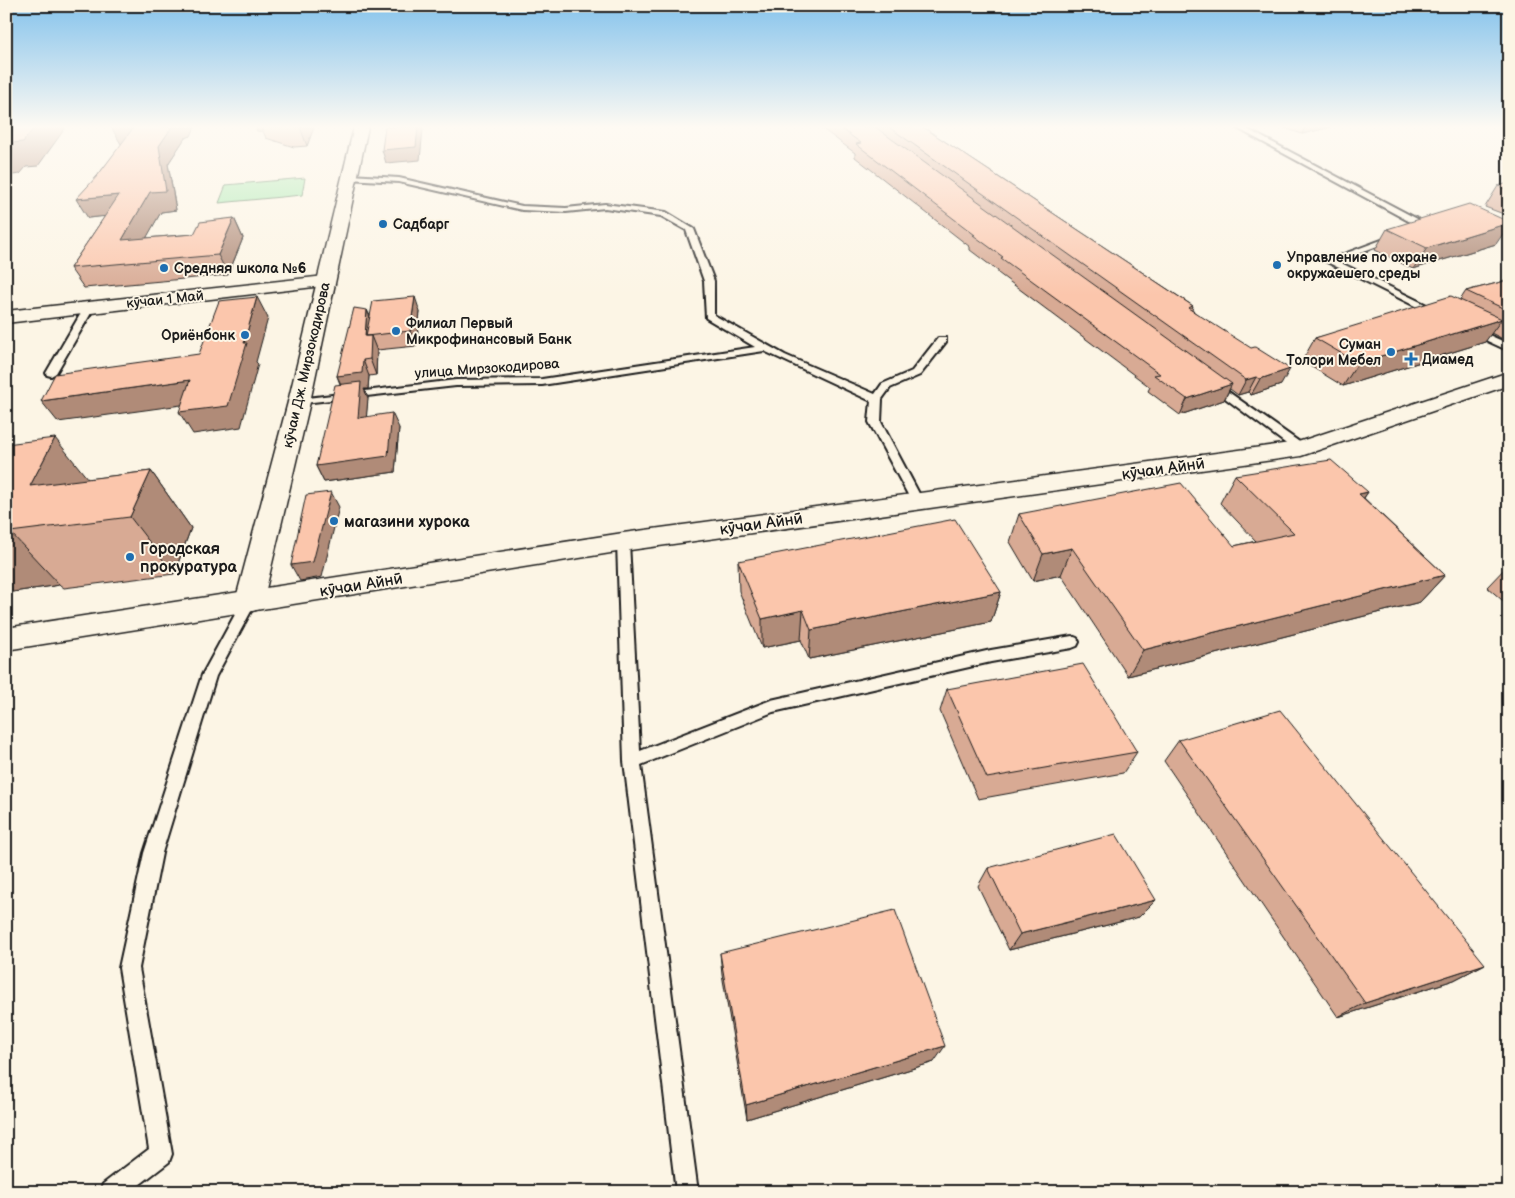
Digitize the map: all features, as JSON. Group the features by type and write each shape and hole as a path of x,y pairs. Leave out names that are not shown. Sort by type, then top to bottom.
{"main road":[{"name":"кӯчаи Дж. Мирзокодирова","path":"249,602 299,402 325,281 350,183"},
{"name":"кӯчаи 1 Май","path":"6,317 325,281"},
{"name":"кӯчаи Айнӣ","path":"6,639 623,542 1301,449 1509,378"}],"lane":[{"path":"412,183 522,208 566,210 605,206 663,214 690,229 709,281 709,316 766,348 877,399"},
{"path":"1341,183 1420,224 1422,229 1413,232"},
{"path":"1404,235 1329,261 1446,318"},
{"path":"51,373 88,308"},
{"path":"1464,326 1509,348"},
{"path":"918,501 875,422 877,399 886,386 916,374 942,340"},
{"name":"улица Мирзокодирова","path":"299,402 456,383 542,382 766,348"},
{"path":"1205,379 1301,449"},
{"path":"623,542 632,761 687,1192"},
{"path":"111,1192 161,1154 129,968 153,853 209,675 249,602"},
{"path":"632,761 770,706 991,656 1072,642"}],"green space":[{"path":"304,183 302,195 219,203 226,185"}],"building":[{"path":"91,183 165,183 166,191 150,192 122,240 194,234 200,222 234,218 218,255 70,268 119,195 76,199"},
{"path":"907,183 953,183 1232,384 1187,399 1154,375 1160,374 1001,258 1003,257 973,235 975,235"},
{"path":"968,183 1007,183 1193,306 1188,308 1251,348 1255,347 1290,369 1260,379 1256,377 1246,380"},
{"path":"1509,183 1509,190 1498,186"},
{"path":"1469,204 1509,223 1427,248 1387,229"},
{"path":"1509,280 1509,311 1466,291"},
{"path":"1451,296 1502,319 1358,363 1315,338"},
{"path":"257,297 244,343 247,343 228,406 179,412 190,380 41,401 55,374 199,354 219,301"},
{"path":"415,297 410,331 366,336 373,301"},
{"path":"354,308 367,310 365,336 371,336 370,359 363,360 362,373 337,376"},
{"path":"361,382 358,418 392,413 388,456 316,466 335,385"},
{"path":"55,438 30,486 151,471 130,517 10,532 13,528 6,528 6,444"},
{"path":"1331,460 1368,492 1359,494 1445,575 1143,650 1072,548 1043,554 1019,514 1181,483 1234,546 1294,533 1235,475"},
{"path":"331,492 313,562 291,565 306,495"},
{"path":"955,519 1001,592 811,630 803,610 762,619 738,561"},
{"path":"1083,664 1137,752 987,778 947,689"},
{"path":"1280,710 1485,964 1365,1003 1179,740"},
{"path":"1116,834 1156,900 1020,934 988,868"},
{"path":"895,910 945,1046 746,1105 720,953"}],"place":[{"name":"Садбарг","path":"383,224"},
{"name":"Управление по охране окружаешего среды","path":"1277,265"},
{"name":"Средняя школа №6","path":"164,268"},
{"name":"Филиал Первый Микрофинансовый Банк","path":"396,331"},
{"name":"Ориёнбонк","path":"245,335"},
{"name":"Суман Толори Мебел","path":"1391,352"},
{"name":"Диамед","path":"1411,359"},
{"name":"магазини хурока","path":"334,521"},
{"name":"Городская прокуратура","path":"130,557"}]}
